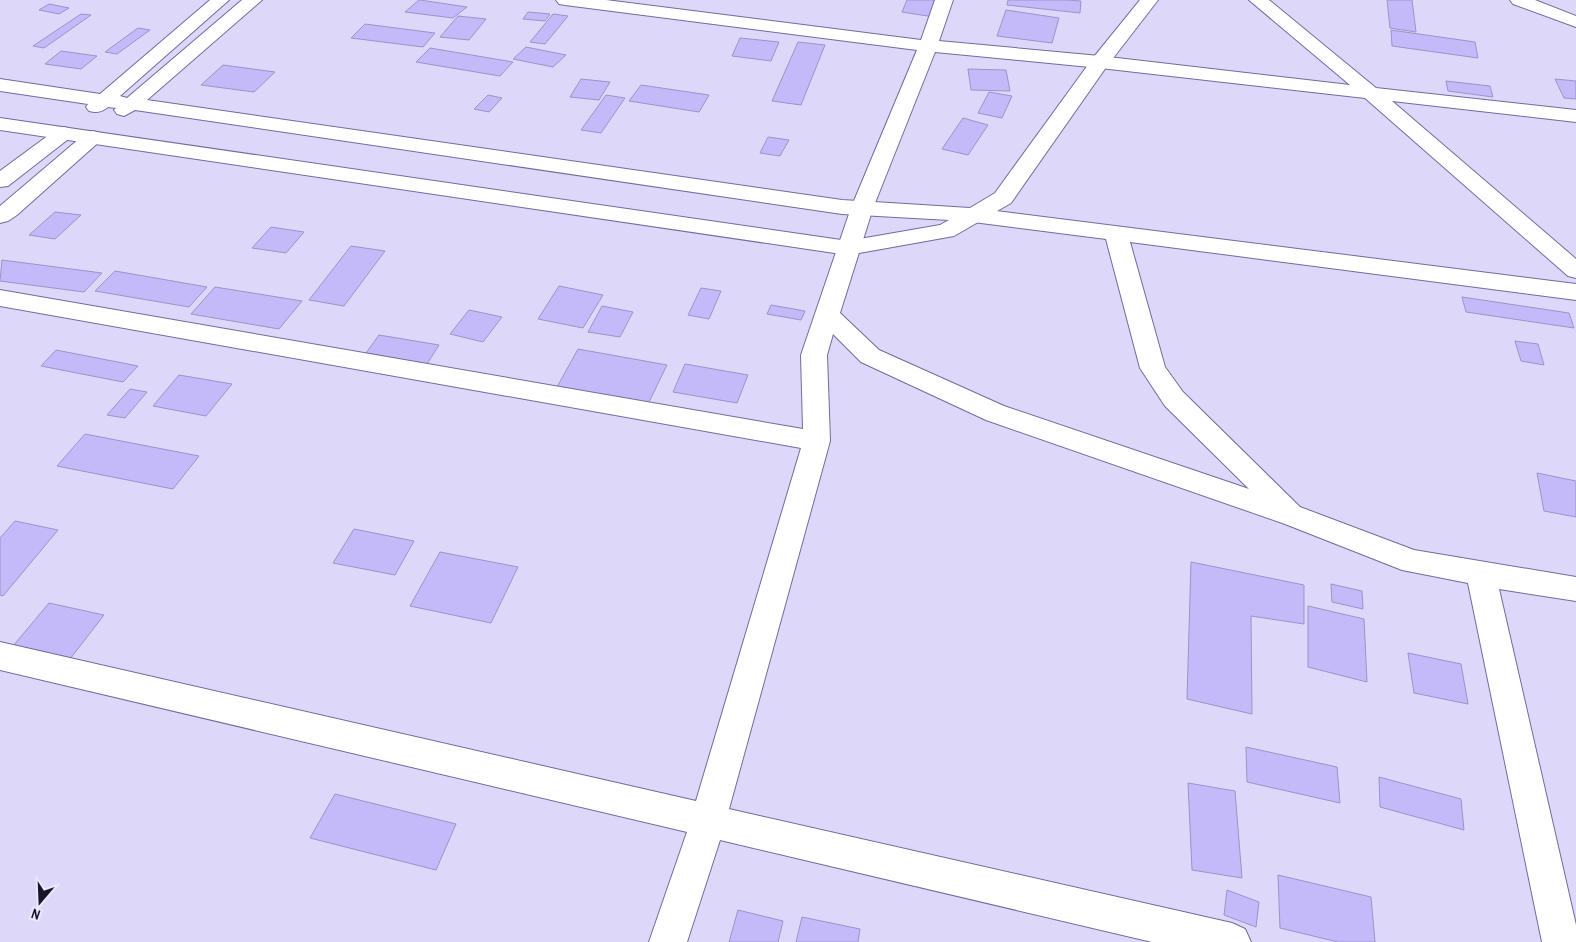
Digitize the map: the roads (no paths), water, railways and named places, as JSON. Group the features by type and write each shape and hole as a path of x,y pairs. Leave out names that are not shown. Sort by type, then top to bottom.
{"street":[{"path":"0,182 64,133 220,0"},
{"path":"0,216 10,210 253,0"},
{"path":"565,0 928,46 1100,62 1576,116"},
{"path":"668,942 708,821 817,441 814,355 862,208 928,46 944,0"},
{"path":"0,124 848,248 946,231 1003,198 1100,62 1149,0"},
{"path":"1258,0 1370,93 1576,272"},
{"path":"1519,0 1576,22"},
{"path":"0,84 842,207 973,215 1576,292"},
{"path":"1116,233 1153,368 1174,399 1294,516"},
{"path":"0,298 817,441"},
{"path":"827,314 870,356 995,413 1294,516 1412,562 1576,589"},
{"path":"1481,573 1561,942"},
{"path":"0,656 1232,942"}]}
